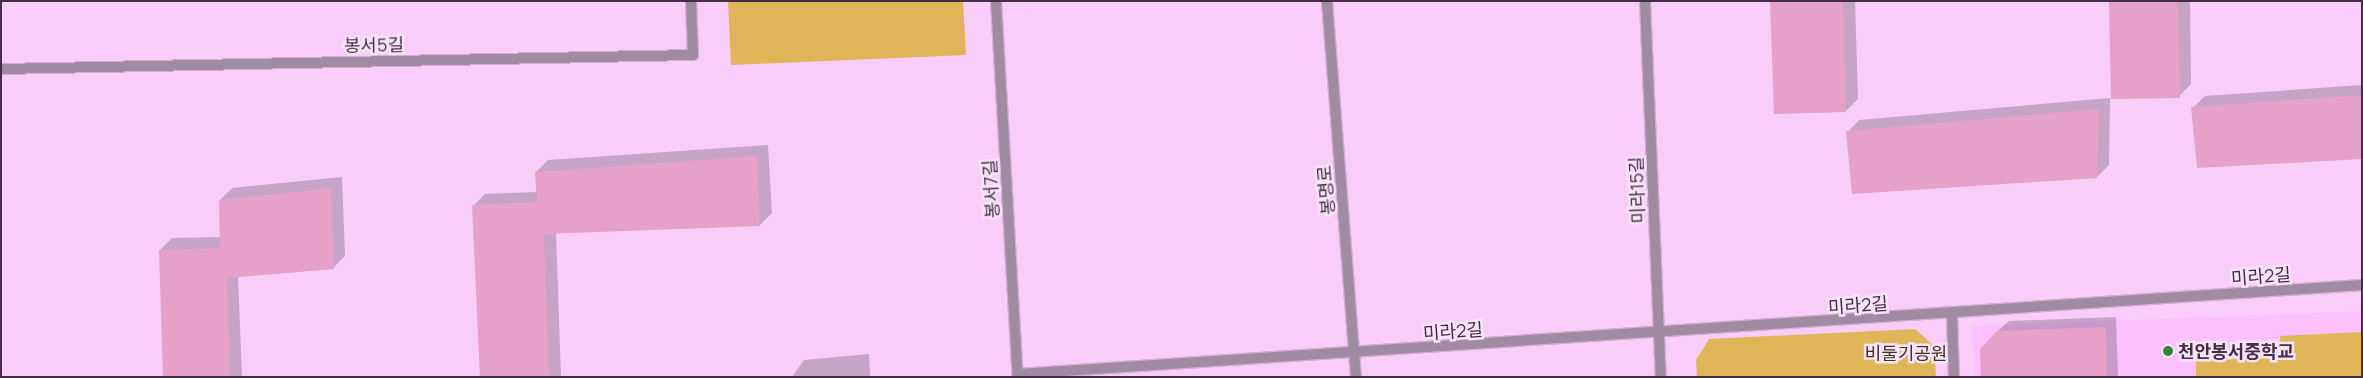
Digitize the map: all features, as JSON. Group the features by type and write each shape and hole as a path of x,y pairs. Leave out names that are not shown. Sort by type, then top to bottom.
{"street":[{"name":"봉서5길","path":"1,69 693,55 690,1"},
{"name":"봉서7길","path":"996,1 1018,375 1355,354"},
{"name":"봉명로","path":"1327,1 1356,377"},
{"name":"미라15길","path":"1645,1 1661,377"},
{"name":"미라2길","path":"1355,354 1952,315 2362,285"},
{"path":"1952,315 1954,377"}],"shaded area":[{"name":"천안봉서중학교","path":"2362,311 2362,377 1975,377 1972,326"}],"green space":[{"path":"728,1 963,1 966,55 731,65"},
{"name":"비둘기공원","path":"1915,329 1934,346 1936,377 1697,377 1696,360 1709,339"},
{"path":"2362,332 2362,377 2196,377 2196,361 2281,357 2280,336"}],"building":[{"path":"1770,1 1843,1 1846,112 1774,114"},
{"path":"2109,1 2178,1 2180,98 2111,99"},
{"path":"2362,95 2362,159 2197,168 2191,107"},
{"path":"2099,109 2097,178 1852,194 1846,131"},
{"path":"757,156 760,226 544,234 549,377 480,377 472,205 537,202 535,172"},
{"path":"331,188 334,269 227,278 230,377 163,377 159,250 220,248 219,200"},
{"path":"2106,327 2107,377 1981,377 1980,349 1997,331"}],"place":[{"name":"천안봉서중학교","path":"2168,351"}]}
